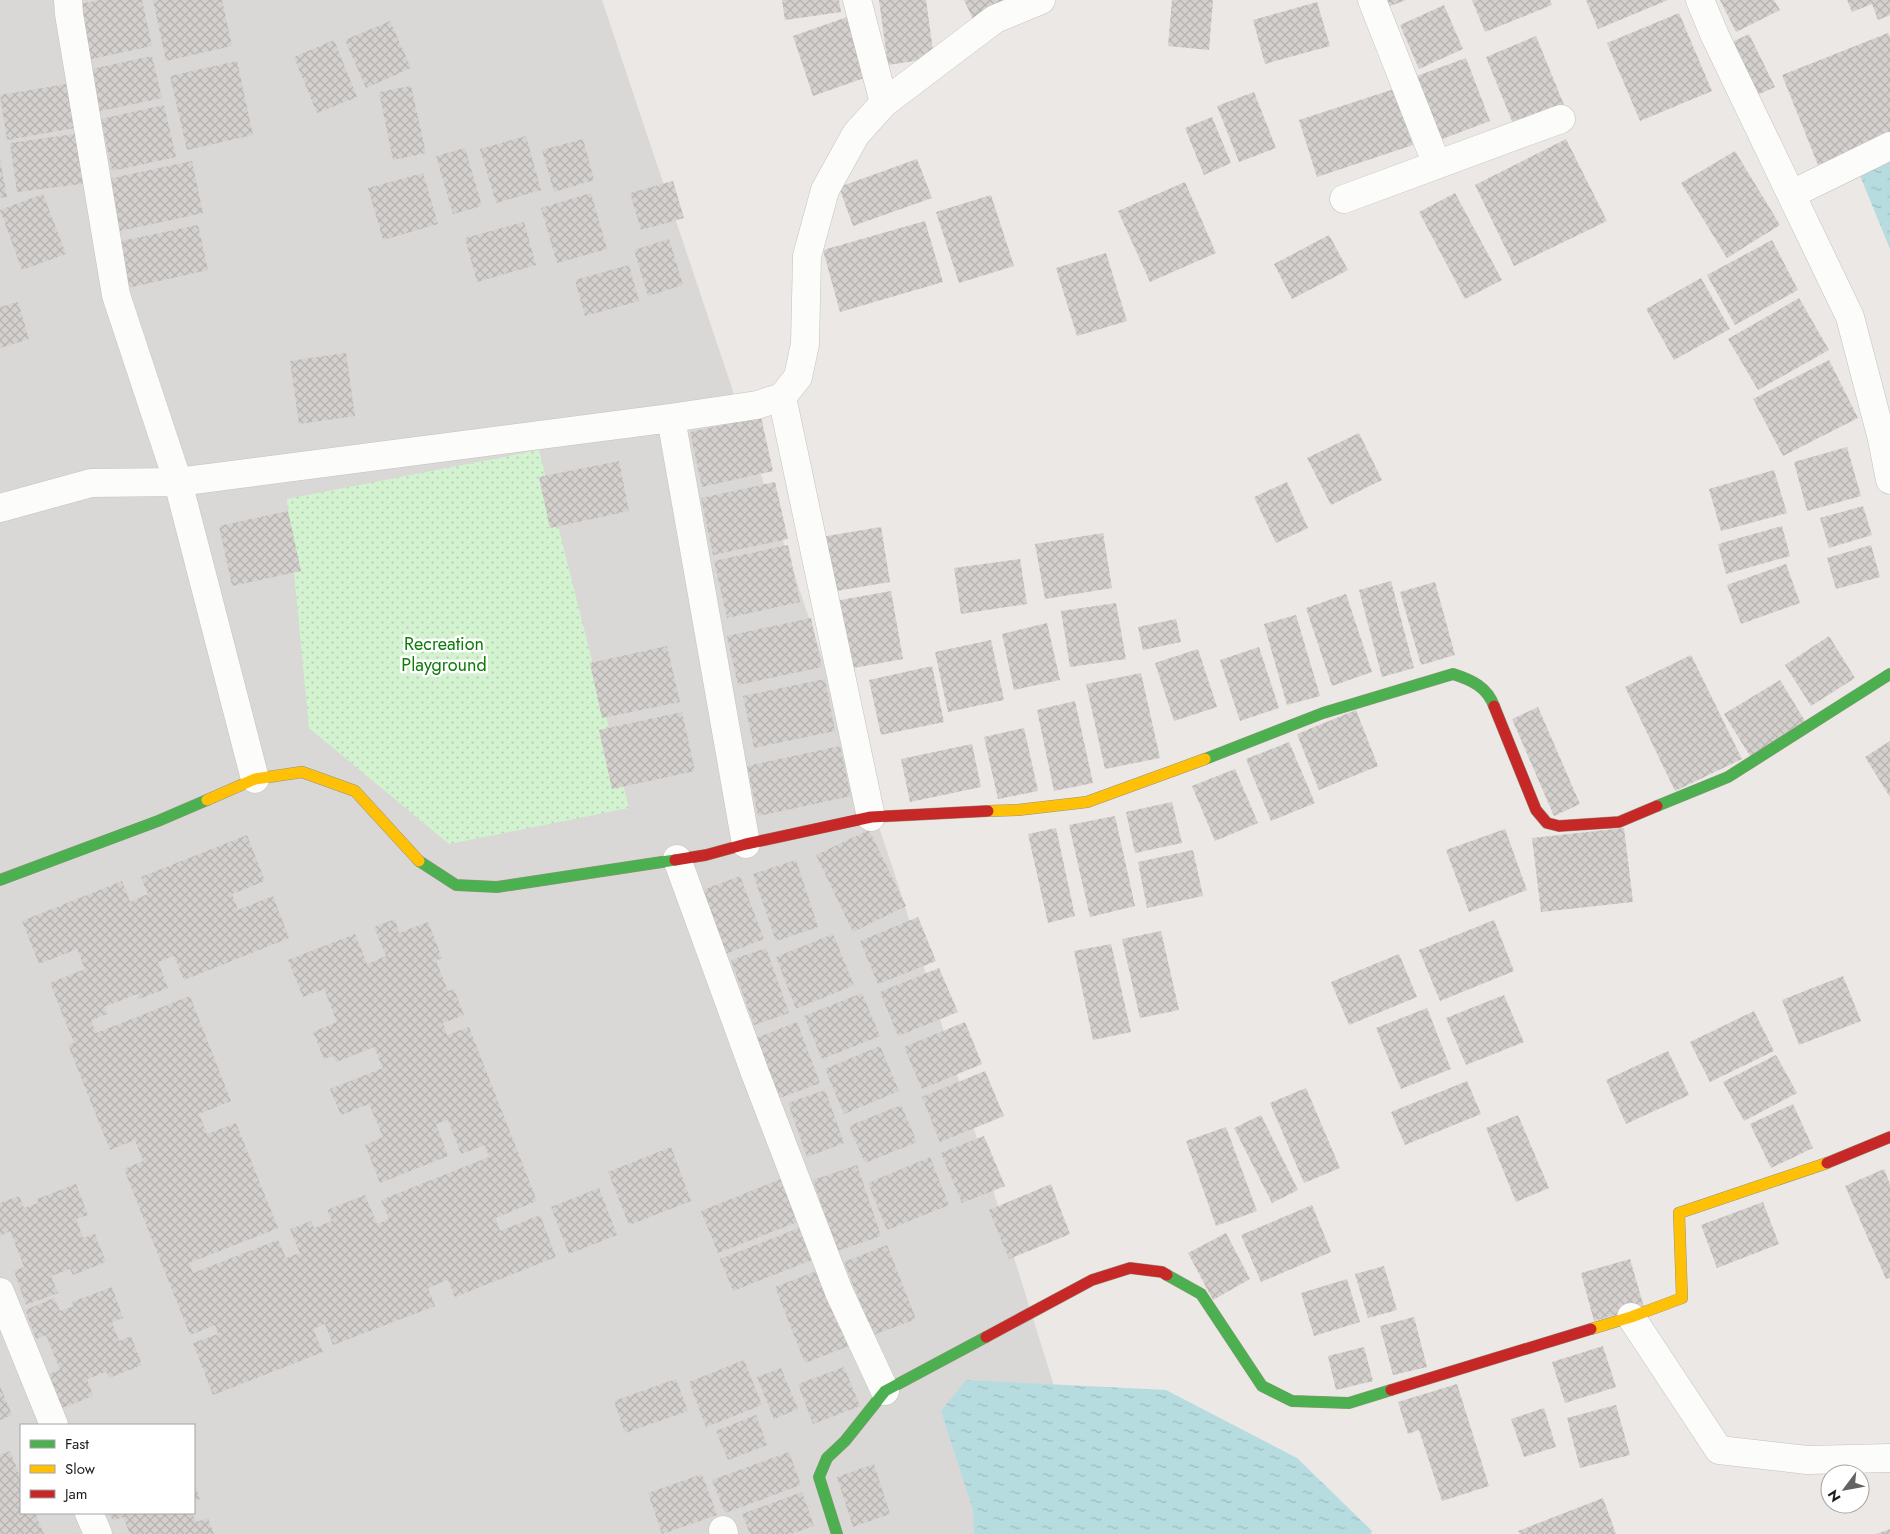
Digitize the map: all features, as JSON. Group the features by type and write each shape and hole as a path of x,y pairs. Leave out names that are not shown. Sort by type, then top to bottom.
{"street":[{"path":"68,0 116,295 178,482 255,779"},
{"path":"857,0 884,103"},
{"path":"0,508 91,483 178,482 671,418 757,405 782,397 798,376 805,344 807,256 825,190 856,134 884,103 995,19 1041,0"},
{"path":"1372,0 1436,166"},
{"path":"1700,0 1715,36 1850,317 1882,439 1890,480"},
{"path":"1344,199 1562,120"},
{"path":"1792,194 1890,146"},
{"path":"782,397 871,817"},
{"path":"671,418 746,844"},
{"path":"0,880 158,821 255,779 302,772 355,791 421,864 456,885 498,887 706,855 746,844 871,817 1018,810 1087,802 1324,713 1453,674 1472,680 1490,695 1536,810 1547,823 1559,826 1619,822 1728,776 1890,674"},
{"path":"677,859 751,1064 838,1292 885,1391"},
{"path":"837,1534 819,1477 827,1458 845,1441 885,1391 1092,1280 1130,1268 1162,1272 1201,1294 1262,1386 1292,1401 1349,1403 1631,1317 1682,1298 1679,1214 1815,1168 1890,1137"},
{"path":"0,1292 54,1424"},
{"path":"1631,1317 1719,1450 1807,1460 1890,1458"},
{"path":"89,1514 98,1534"}],"shaded area":[{"path":"0,0 602,0 898,884 1100,1534 0,1534"}],"green space":[{"name":"Recreation Playground","path":"539,450 629,808 449,844 309,728 287,499"}],"water":[{"path":"1890,110 1890,249 1843,134"},
{"path":"966,1380 1166,1390 1297,1458 1372,1531 1371,1534 974,1534 973,1510 941,1411"}],"building":[{"path":"100,0 142,0 152,46 87,60 75,5"},
{"path":"153,0 222,0 232,46 166,61"},
{"path":"782,0 839,0 841,12 785,20"},
{"path":"879,0 926,0 934,58 888,65"},
{"path":"964,0 1015,0 973,19"},
{"path":"1172,0 1213,0 1209,50 1168,46"},
{"path":"1379,0 1406,0 1382,9"},
{"path":"1472,0 1550,0 1552,5 1485,32"},
{"path":"1586,0 1668,0 1598,29"},
{"path":"1720,0 1774,0 1780,10 1736,32"},
{"path":"1847,0 1890,0 1890,15 1878,20 1872,4 1852,12"},
{"path":"1317,2 1330,46 1265,64 1253,20"},
{"path":"1444,5 1463,49 1419,69 1400,25"},
{"path":"1679,13 1712,91 1640,121 1607,43"},
{"path":"850,16 870,76 813,96 793,36"},
{"path":"390,21 411,68 366,88 345,40"},
{"path":"1888,33 1890,37 1890,136 1818,165 1782,75"},
{"path":"1749,34 1775,87 1751,98 1726,45"},
{"path":"1536,36 1564,105 1514,126 1486,57"},
{"path":"334,40 357,97 317,113 294,57"},
{"path":"152,56 162,98 96,112 87,70"},
{"path":"1466,58 1490,121 1437,141 1414,77"},
{"path":"237,61 253,135 187,150 170,76"},
{"path":"73,83 80,127 7,140 0,95"},
{"path":"411,86 426,153 393,160 379,92"},
{"path":"1394,89 1413,145 1317,177 1299,120"},
{"path":"1254,92 1276,148 1239,162 1217,106"},
{"path":"164,105 176,157 112,171 101,119"},
{"path":"1212,117 1231,163 1204,175 1185,128"},
{"path":"82,133 89,183 17,192 10,143"},
{"path":"526,136 541,190 496,203 480,149"},
{"path":"583,139 594,180 554,192 542,150"},
{"path":"1566,139 1607,221 1514,266 1475,185"},
{"path":"465,148 482,206 453,214 436,156"},
{"path":"1735,151 1780,225 1727,258 1681,183"},
{"path":"0,159 7,197 0,198"},
{"path":"917,159 932,198 853,226 839,187"},
{"path":"192,161 203,213 120,231 108,179"},
{"path":"423,173 438,224 383,240 368,188"},
{"path":"673,181 684,218 641,230 630,193"},
{"path":"1185,182 1216,253 1150,282 1118,211"},
{"path":"591,193 607,249 557,263 541,208"},
{"path":"1455,193 1502,280 1465,299 1419,212"},
{"path":"43,194 66,254 22,270 0,210"},
{"path":"991,195 1014,266 959,283 936,212"},
{"path":"925,221 943,282 840,312 823,250"},
{"path":"524,222 536,265 477,282 465,238"},
{"path":"198,225 208,270 128,288 117,242"},
{"path":"1329,235 1348,270 1292,299 1274,264"},
{"path":"669,239 683,285 648,296 634,250"},
{"path":"1772,240 1798,290 1735,325 1707,275"},
{"path":"1106,253 1127,321 1077,336 1056,268"},
{"path":"629,265 639,301 585,316 575,280"},
{"path":"1701,278 1730,329 1674,360 1646,309"},
{"path":"1799,298 1829,350 1758,390 1728,339"},
{"path":"18,302 29,339 0,348 0,307"},
{"path":"346,353 355,416 299,424 290,361"},
{"path":"1829,360 1858,418 1783,456 1753,399"},
{"path":"761,417 773,471 702,487 690,432"},
{"path":"1359,433 1382,480 1331,505 1307,458"},
{"path":"1847,447 1861,496 1807,511 1794,462"},
{"path":"619,461 629,511 550,528 539,477"},
{"path":"1774,470 1787,513 1721,531 1709,489"},
{"path":"775,482 788,539 713,555 701,498"},
{"path":"1287,482 1308,528 1276,543 1254,497"},
{"path":"1863,506 1872,535 1829,548 1820,518"},
{"path":"288,511 301,571 232,586 219,526"},
{"path":"1782,526 1790,556 1726,574 1718,544"},
{"path":"881,527 890,582 830,592 821,537"},
{"path":"1103,533 1112,588 1045,599 1035,544"},
{"path":"788,545 800,602 727,618 714,561"},
{"path":"1871,545 1880,577 1836,589 1827,558"},
{"path":"1020,559 1027,604 961,614 954,568"},
{"path":"1786,564 1800,603 1741,624 1727,585"},
{"path":"1391,581 1414,668 1382,677 1359,590"},
{"path":"1435,582 1455,655 1421,665 1400,592"},
{"path":"891,591 903,659 848,669 835,601"},
{"path":"1346,594 1372,672 1332,686 1306,608"},
{"path":"1116,603 1126,659 1070,667 1061,611"},
{"path":"1296,615 1320,696 1287,705 1264,624"},
{"path":"811,618 822,667 738,685 727,636"},
{"path":"1176,619 1181,642 1143,650 1138,627"},
{"path":"1047,623 1060,680 1014,690 1002,634"},
{"path":"1829,636 1855,678 1811,706 1785,665"},
{"path":"991,640 1004,700 948,712 935,652"},
{"path":"667,646 680,702 602,718 590,663"},
{"path":"1259,647 1279,708 1240,721 1220,660"},
{"path":"1198,649 1217,707 1174,721 1155,663"},
{"path":"1691,655 1742,759 1675,791 1625,687"},
{"path":"932,666 944,722 881,735 869,680"},
{"path":"1141,673 1160,758 1105,769 1086,684"},
{"path":"825,679 835,731 754,748 743,696"},
{"path":"1780,680 1805,721 1750,756 1724,714"},
{"path":"1075,701 1093,783 1054,791 1037,710"},
{"path":"1538,707 1580,804 1554,816 1512,719"},
{"path":"1356,710 1378,766 1319,790 1297,734"},
{"path":"682,712 695,771 612,789 599,730"},
{"path":"1024,728 1038,791 998,799 984,737"},
{"path":"1890,741 1890,797 1865,757"},
{"path":"1289,742 1315,803 1271,821 1246,759"},
{"path":"972,744 981,787 910,802 901,759"},
{"path":"840,746 851,796 758,816 747,766"},
{"path":"1235,769 1258,823 1215,841 1192,786"},
{"path":"1172,802 1182,843 1135,853 1126,812"},
{"path":"1115,816 1135,906 1090,917 1069,825"},
{"path":"1056,828 1075,916 1048,923 1028,834"},
{"path":"1624,828 1633,902 1541,912 1532,838"},
{"path":"1505,829 1527,890 1469,912 1446,850"},
{"path":"869,830 906,906 853,932 816,855"},
{"path":"247,835 265,881 232,894 238,910 273,896 289,938 184,980 174,956 158,962 168,988 139,999 137,994 104,1007 107,1014 91,1020 96,1033 190,996 231,1101 199,1114 207,1134 236,1123 278,1228 189,1263 193,1273 278,1240 286,1258 300,1253 290,1229 311,1221 314,1228 332,1221 327,1210 365,1195 377,1224 389,1219 381,1200 489,1157 485,1145 461,1154 448,1120 436,1124 448,1156 380,1183 365,1145 383,1137 369,1104 341,1115 330,1089 383,1068 374,1047 336,1062 334,1056 324,1059 313,1032 337,1022 324,989 303,997 288,960 355,934 367,964 386,956 374,927 395,919 399,933 428,922 442,958 436,961 448,991 454,989 464,1015 443,1023 447,1035 469,1027 537,1201 495,1218 500,1231 540,1215 556,1257 455,1297 448,1280 428,1288 435,1306 333,1345 325,1324 313,1329 323,1352 213,1395 193,1343 218,1334 215,1325 190,1335 124,1169 143,1161 135,1140 110,1150 68,1045 74,1043 50,983 85,969 77,949 39,964 22,921 122,881 130,902 148,894 141,877"},
{"path":"1193,850 1203,896 1147,908 1138,862"},
{"path":"796,860 818,927 776,941 753,874"},
{"path":"740,876 764,939 723,955 700,891"},
{"path":"918,917 936,961 878,984 860,941"},
{"path":"1494,920 1514,971 1440,1001 1419,950"},
{"path":"1161,931 1179,1010 1140,1018 1122,939"},
{"path":"833,934 854,985 796,1009 776,957"},
{"path":"1111,944 1131,1032 1093,1040 1074,951"},
{"path":"766,948 789,1013 754,1025 731,960"},
{"path":"1399,954 1417,997 1349,1025 1331,982"},
{"path":"939,968 958,1012 898,1036 880,992"},
{"path":"1843,976 1861,1021 1799,1045 1782,1000"},
{"path":"862,993 880,1036 822,1059 804,1016"},
{"path":"1504,995 1524,1042 1466,1065 1446,1018"},
{"path":"1427,1008 1451,1069 1401,1089 1376,1028"},
{"path":"1754,1011 1774,1051 1710,1082 1690,1042"},
{"path":"797,1022 820,1083 780,1098 756,1038"},
{"path":"965,1022 982,1064 922,1089 904,1047"},
{"path":"880,1046 899,1091 844,1114 825,1069"},
{"path":"1668,1051 1689,1095 1626,1124 1606,1080"},
{"path":"1776,1055 1797,1093 1744,1121 1723,1082"},
{"path":"985,1071 1004,1116 940,1142 922,1097"},
{"path":"1467,1081 1481,1114 1405,1145 1391,1112"},
{"path":"1306,1088 1340,1168 1304,1183 1270,1103"},
{"path":"825,1090 844,1143 807,1157 788,1103"},
{"path":"1793,1104 1813,1148 1771,1168 1750,1124"},
{"path":"901,1105 917,1142 865,1163 849,1126"},
{"path":"1261,1115 1298,1190 1272,1203 1234,1128"},
{"path":"1518,1115 1549,1188 1516,1202 1486,1128"},
{"path":"1226,1127 1257,1211 1216,1226 1186,1141"},
{"path":"984,1136 1005,1186 962,1203 941,1153"},
{"path":"671,1147 691,1201 629,1225 608,1172"},
{"path":"930,1157 949,1205 887,1230 868,1183"},
{"path":"857,1165 881,1236 837,1251 813,1180"},
{"path":"1884,1169 1890,1184 1890,1278 1886,1279 1845,1186"},
{"path":"783,1178 800,1221 718,1253 701,1211"},
{"path":"76,1184 88,1215 76,1219 83,1238 95,1234 106,1262 73,1275 70,1269 51,1276 58,1293 26,1305 14,1271 24,1267 10,1231 0,1236 0,1203 19,1196 24,1208 38,1203 37,1199"},
{"path":"1051,1184 1070,1234 1009,1259 989,1210"},
{"path":"599,1188 617,1235 569,1254 551,1207"},
{"path":"1763,1202 1779,1244 1717,1268 1701,1225"},
{"path":"1312,1205 1331,1252 1261,1282 1241,1235"},
{"path":"799,1228 812,1260 733,1291 720,1259"},
{"path":"1226,1233 1250,1279 1213,1300 1188,1253"},
{"path":"887,1245 916,1319 873,1335 844,1262"},
{"path":"1630,1259 1644,1307 1594,1321 1581,1273"},
{"path":"1384,1266 1397,1310 1368,1318 1355,1274"},
{"path":"819,1270 849,1346 805,1363 775,1287"},
{"path":"1347,1279 1360,1322 1314,1336 1301,1293"},
{"path":"112,1287 123,1318 112,1322 119,1341 131,1336 142,1365 109,1378 106,1372 87,1379 93,1396 62,1408 49,1374 60,1370 46,1335 36,1339 25,1310 54,1298 60,1311 74,1306 72,1302"},
{"path":"1414,1317 1427,1367 1393,1375 1380,1326"},
{"path":"1603,1346 1616,1387 1565,1403 1552,1362"},
{"path":"1364,1347 1373,1381 1336,1390 1328,1356"},
{"path":"744,1360 762,1405 706,1427 689,1382"},
{"path":"844,1367 860,1406 813,1424 798,1384"},
{"path":"781,1368 798,1409 774,1419 757,1377"},
{"path":"676,1379 688,1411 625,1433 614,1401"},
{"path":"1457,1384 1489,1486 1442,1501 1419,1430 1408,1434 1398,1402"},
{"path":"0,1386 12,1415 0,1420"},
{"path":"1616,1405 1630,1455 1580,1468 1567,1418"},
{"path":"1544,1408 1556,1447 1524,1457 1511,1419"},
{"path":"756,1415 767,1445 728,1460 716,1431"},
{"path":"10,1451 20,1476 20,1514 35,1514 44,1534 0,1534 0,1455"},
{"path":"789,1452 801,1485 725,1513 712,1480"},
{"path":"874,1464 890,1514 853,1527 837,1477"},
{"path":"702,1474 717,1515 662,1534 648,1493"},
{"path":"195,1485 200,1499 195,1502"},
{"path":"802,1492 814,1526 791,1534 750,1534 742,1514"},
{"path":"1603,1498 1616,1534 1520,1534 1518,1531"},
{"path":"110,1514 192,1514 196,1522 208,1518 214,1534 130,1534 123,1517 113,1521"},
{"path":"1890,1529 1890,1534 1876,1534"}],"traffic: fast":[{"path":"1205,759 1323,713 1453,674 1478,685 1491,699 1494,706"},
{"path":"1657,806 1728,777 1890,674"},
{"path":"0,880 158,821 207,800"},
{"path":"419,861 456,885 497,887 675,860"},
{"path":"1167,1275 1201,1294 1262,1386 1292,1401 1349,1403 1391,1390"},
{"path":"837,1534 819,1477 827,1458 845,1441 885,1391 986,1337"}],"traffic: slow":[{"path":"988,811 1018,810 1087,802 1205,759"},
{"path":"207,800 255,779 302,772 355,791 419,861"},
{"path":"1591,1329 1631,1317 1682,1298 1679,1213 1827,1163"}],"traffic: jam":[{"path":"1494,706 1536,810 1547,823 1559,826 1619,822 1657,806"},
{"path":"675,860 706,855 746,844 871,817 988,811"},
{"path":"1827,1163 1890,1137"},
{"path":"986,1337 1092,1280 1130,1268 1162,1272 1167,1275"},
{"path":"1391,1390 1591,1329"}]}
